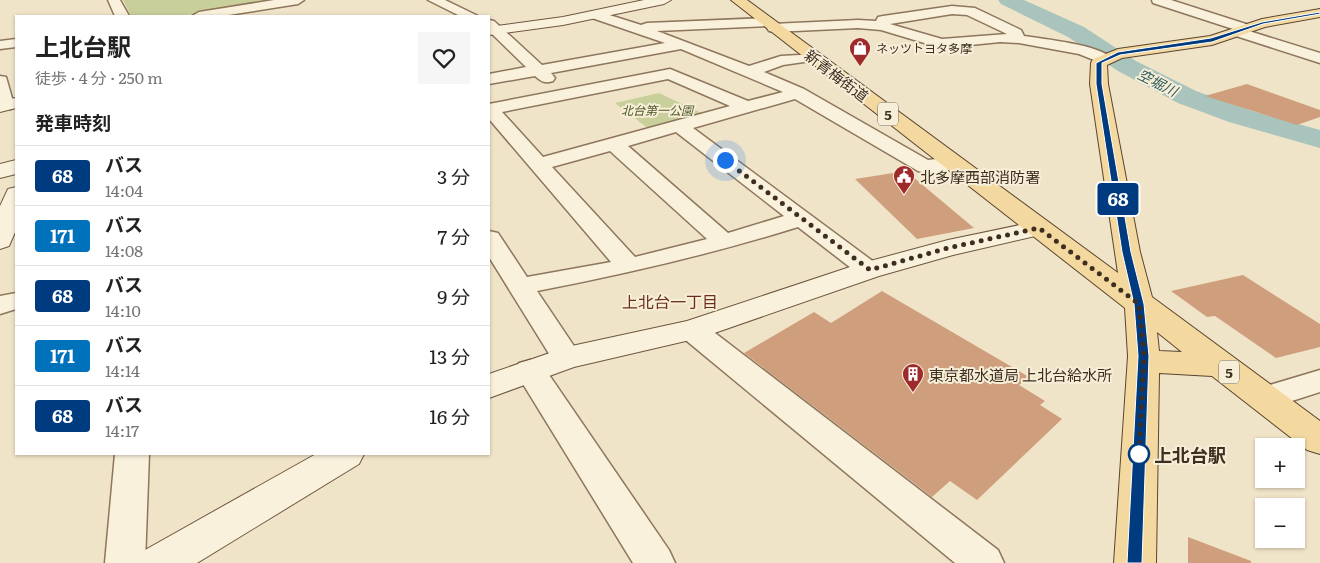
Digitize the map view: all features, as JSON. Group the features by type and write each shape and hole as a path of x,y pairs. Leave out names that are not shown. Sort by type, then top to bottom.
{"main road":[{"name":"新青梅街道","path":"738,0 1320,440"},
{"path":"1135,563 1143,362 1139,304 1126,252 1099,84 1099,63 1111,56 1212,40 1241,30 1320,13"},
{"path":"1143,362 1201,363 1222,367"}],"street":[{"path":"114,0 122,15"},
{"path":"205,15 298,0"},
{"path":"434,0 469,15"},
{"path":"491,28 597,14 664,0"},
{"path":"1158,0 1320,58"},
{"path":"882,26 883,20 952,10 970,11 1016,33 1019,39"},
{"path":"597,14 750,71 798,93 925,167 953,163"},
{"path":"634,27 858,24 882,26 941,44 1000,38 1019,39 1111,56"},
{"path":"491,28 566,94"},
{"path":"0,45 15,43"},
{"path":"490,79 681,44"},
{"path":"750,71 780,61 813,57"},
{"path":"490,109 670,74 747,107"},
{"path":"0,81 7,104"},
{"path":"539,164 798,93"},
{"path":"490,109 629,266"},
{"path":"679,126 870,270"},
{"path":"614,144 724,242"},
{"path":"0,170 15,168"},
{"path":"0,241 15,197"},
{"path":"520,286 629,266 724,242 803,218"},
{"path":"490,386 567,358 692,330 870,270 948,248 1039,228"},
{"path":"490,240 567,358"},
{"path":"0,305 15,301"},
{"path":"692,330 984,563"},
{"path":"530,371 655,563"},
{"path":"1264,398 1320,380"},
{"path":"125,563 132,455"},
{"path":"160,563 344,455"}],"green space":[{"path":"123,0 283,0 186,15 130,15"},
{"name":"北台第一公園","path":"659,93 706,115 649,129 615,103"}],"building":[{"path":"1247,84 1320,110 1320,117 1297,125 1205,96"},
{"path":"906,171 974,228 917,239 855,179"},
{"path":"1243,275 1320,324 1320,347 1276,358 1215,316 1207,317 1171,291"},
{"name":"東京都水道局 上北台給水所","path":"882,291 1029,377 1019,385 1045,401 1040,405 1062,419 977,500 950,481 932,497 744,353 814,312 831,323"},
{"path":"1188,537 1251,561 1251,563 1188,563"}],"waterway":[{"name":"空堀川","path":"1008,0 1076,32 1127,66 1187,97 1239,116 1320,139"}],"bus line":[{"name":"68","path":"1135,563 1144,356 1139,304 1126,252 1099,84 1099,63 1118,54 1212,40 1262,23 1320,13"}],"place":[{"name":"ネッツトヨタ多摩","path":"860,67"},
{"name":"北多摩西部消防署","path":"904,195"},
{"name":"東京都水道局 上北台給水所","path":"913,393"},
{"name":"上北台駅","path":"1139,454"}],"district":[{"name":"上北台一丁目","path":"670,301"}],"route":[{"path":"725,160 870,270 948,248 1039,228 1139,304 1144,356 1139,454"}]}
